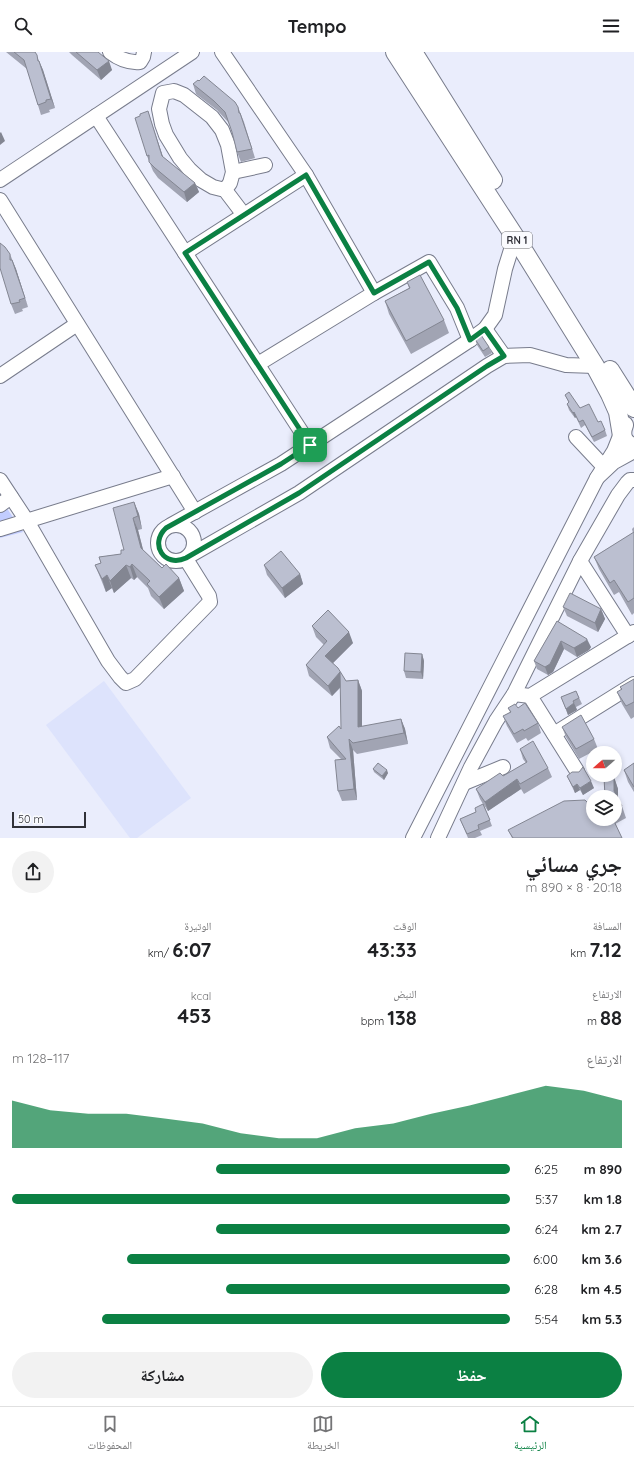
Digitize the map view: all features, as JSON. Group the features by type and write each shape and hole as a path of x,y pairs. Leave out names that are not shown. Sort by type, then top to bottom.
{"main road":[{"name":"RN 1","path":"395,52 515,237 596,366 610,394 629,439"},
{"name":"RN 1","path":"413,52 634,408"}],"street":[{"path":"110,52 131,62 142,57 152,78 163,93"},
{"path":"0,180 192,52"},
{"path":"222,52 306,175 374,293"},
{"path":"163,93 174,91 184,95 212,117 222,130 228,146 233,172 230,183 225,190"},
{"path":"163,93 159,109 162,124 166,135 176,152 190,170 201,180 213,187 225,190 244,215"},
{"path":"96,116 310,445"},
{"path":"233,172 265,164"},
{"path":"185,253 306,175"},
{"path":"0,200 196,512"},
{"path":"515,237 505,269 494,315 485,329 281,464 171,525 162,532 159,537 159,548 165,557 170,560 176,561 187,557 299,493 504,356 530,355 566,365 596,366"},
{"path":"258,364 374,293 429,262 457,308 470,340"},
{"path":"0,376 77,324"},
{"path":"485,329 504,356"},
{"path":"576,437 603,471"},
{"path":"413,838 603,471 614,451 629,439"},
{"path":"603,471 620,458 629,439"},
{"path":"0,529 173,476"},
{"path":"0,480 6,501 27,521 108,661 126,683 135,679 210,602 209,596 187,557"},
{"path":"438,838 471,767 496,721 514,694 580,561 618,495 630,480 634,480"},
{"path":"171,525 183,526 192,534 194,546 192,552 187,557"},
{"path":"514,694 530,696 631,634 580,561"},
{"path":"554,734 634,684"},
{"path":"530,696 577,771"},
{"path":"464,783 503,767"}],"shaded area":[{"path":"0,498 23,532 0,538"},
{"path":"104,681 191,798 137,838 130,838 46,725"}],"building":[{"path":"14,52 35,52 51,99 38,105 24,60"},
{"path":"76,52 98,52 109,61 97,70"},
{"path":"204,76 235,102 252,149 237,152 225,112 193,84"},
{"path":"148,111 162,156 195,183 184,192 149,162 149,155 147,156 135,118"},
{"path":"0,243 10,254 10,260 12,260 25,298 19,300 20,302 11,304 0,268"},
{"path":"420,275 444,320 406,341 385,301 410,288 407,282"},
{"path":"481,335 489,347 483,351 475,339"},
{"path":"569,392 580,408 589,404 598,422 601,421 605,430 592,437 583,420 579,422 574,412 573,413 567,404 569,402 565,395"},
{"path":"134,502 138,516 133,518 141,548 162,568 166,564 179,578 159,597 147,584 150,581 132,564 130,567 126,565 110,581 107,575 102,579 95,565 101,563 99,557 121,554 121,550 124,550 113,508"},
{"path":"634,532 634,598 628,602 614,580 610,583 594,557"},
{"path":"281,551 300,574 282,588 264,565"},
{"path":"570,593 601,609 595,623 563,607"},
{"path":"328,610 349,632 325,656 338,668 346,681 358,680 358,727 401,719 404,733 353,743 349,739 354,789 338,791 335,760 346,759 327,737 339,726 341,729 340,672 328,686 306,665 327,641 312,626"},
{"path":"557,621 587,639 574,648 561,641 550,664 545,667 534,661"},
{"path":"405,653 422,654 421,672 404,671"},
{"path":"634,679 634,702 626,706 617,692 622,689 620,687"},
{"path":"576,691 579,698 573,701 574,703 566,709 561,697"},
{"path":"525,703 538,723 524,731 523,729 514,734 503,716 511,712 508,708 515,704 518,708"},
{"path":"581,715 594,739 576,749 562,727"},
{"path":"533,741 548,768 520,784 517,779 485,802 476,789 500,773 503,776 527,762 520,749"},
{"path":"378,763 387,770 382,776 373,769"},
{"path":"634,763 634,787 624,770"},
{"path":"583,767 586,772 586,782 589,782 580,788 577,784 573,787 567,776 572,772 579,772"},
{"path":"604,782 614,782 614,790 605,790"},
{"path":"585,800 586,826 616,826 622,838 513,838 508,830 564,801"},
{"path":"483,804 490,820 478,825 479,829 467,834 460,819 476,812 475,808"}],"route":[{"path":"306,175 374,293 429,262 457,308 470,340 485,329 504,356 299,493 186,558 176,561 170,560 161,553 158,542 159,537 166,528 281,464 310,445 185,253 306,175"}]}
